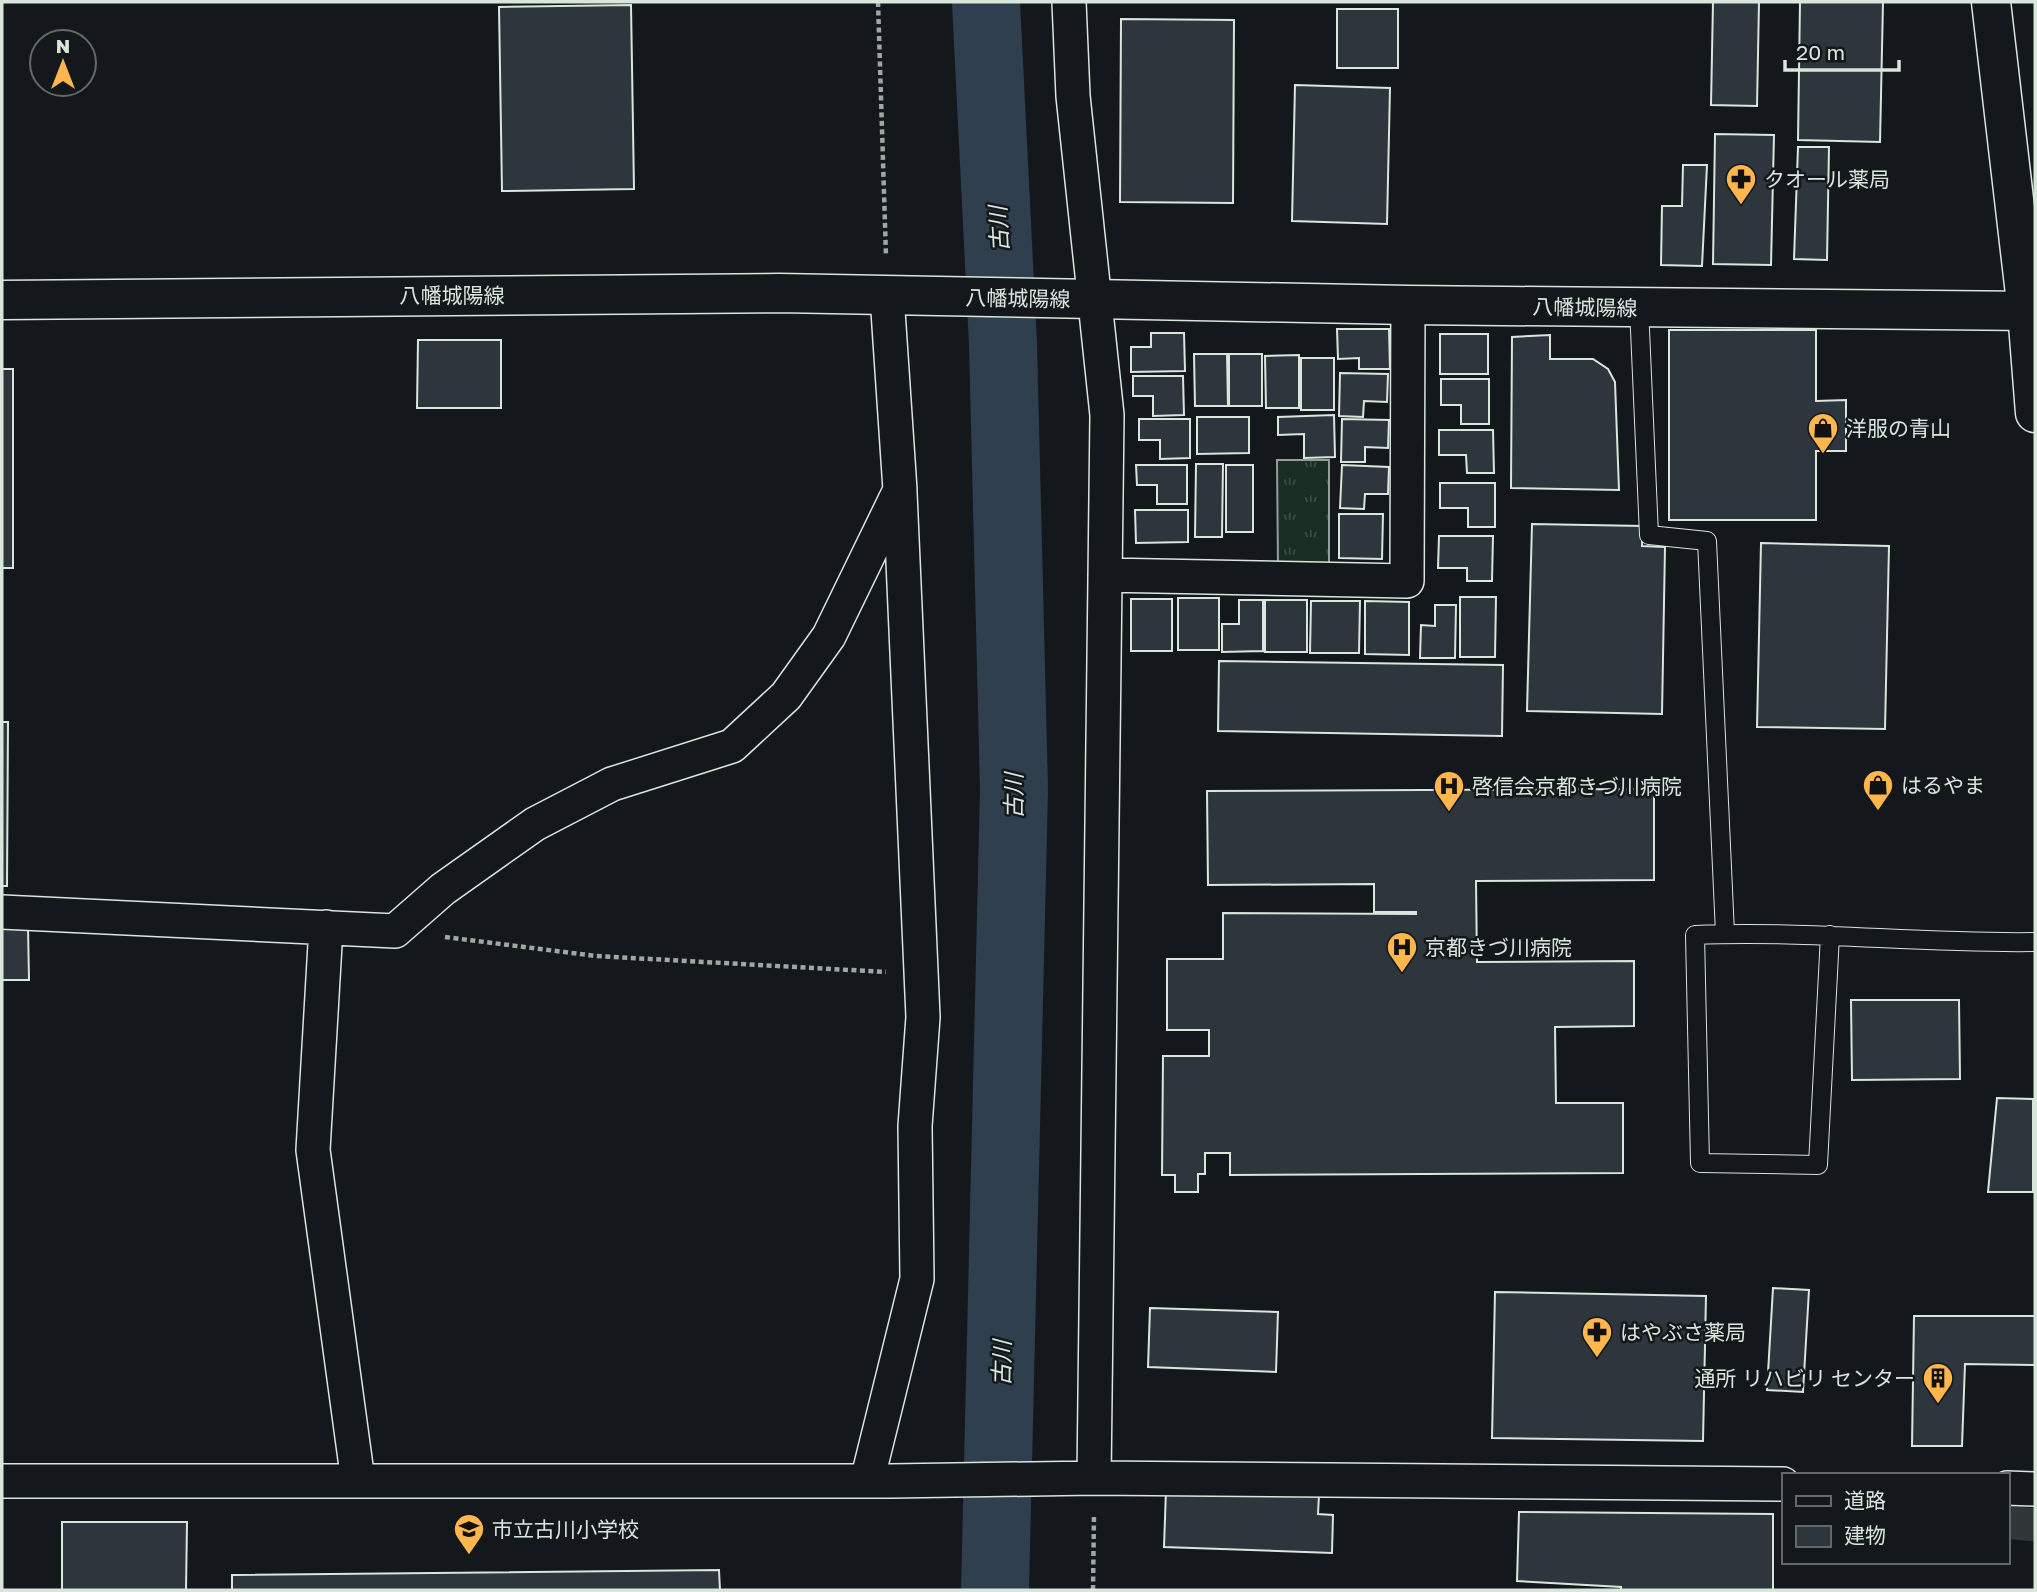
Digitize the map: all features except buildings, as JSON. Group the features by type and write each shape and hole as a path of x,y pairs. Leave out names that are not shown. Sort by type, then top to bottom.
{"main road":[{"path":"1991,2 2031,311 2035,413"},
{"name":"八幡城陽線","path":"2,300 779,293 1408,305 2031,311"}],"street":[{"path":"1069,2 1082,299 1107,415 1094,1478"},
{"path":"879,1481 916,1279 915,1126 923,1017 900,490 901,296"},
{"path":"1105,575 1407,581 1408,305"},
{"path":"2,912 395,931 443,889 535,824 612,784 732,746 786,696 829,636 900,490"},
{"path":"326,927 313,1150 358,1481"},
{"path":"2,1481 879,1481 1094,1478 1782,1484"},
{"path":"2009,1488 2035,1489"}],"lane":[{"path":"1639,307 1649,535 1707,541 1725,933"},
{"path":"1830,935 1818,1165 1700,1163 1695,934 1830,935 1964,943 2035,942"}],"path":[{"path":"878,2 901,296"},
{"path":"395,931 596,956 922,974"},
{"path":"1093,1590 1094,1478"}],"green space":[{"path":"1277,460 1329,460 1329,566 1278,566"}],"waterway":[{"name":"古川","path":"986,2 1003,344 1014,790 995,1590"}],"tunnel":[{"path":"2009,1522 2035,1525"}],"place":[{"name":"クオール薬局","path":"1741,206"},
{"name":"洋服の青山","path":"1823,455"},
{"name":"はるやま","path":"1878,812"},
{"name":"啓信会京都きづ川病院","path":"1449,813"},
{"name":"京都きづ川病院","path":"1402,974"},
{"name":"はやぶさ薬局","path":"1597,1359"},
{"name":"通所 リハビリ センター","path":"1938,1405"},
{"name":"市立古川小学校","path":"469,1556"}]}
